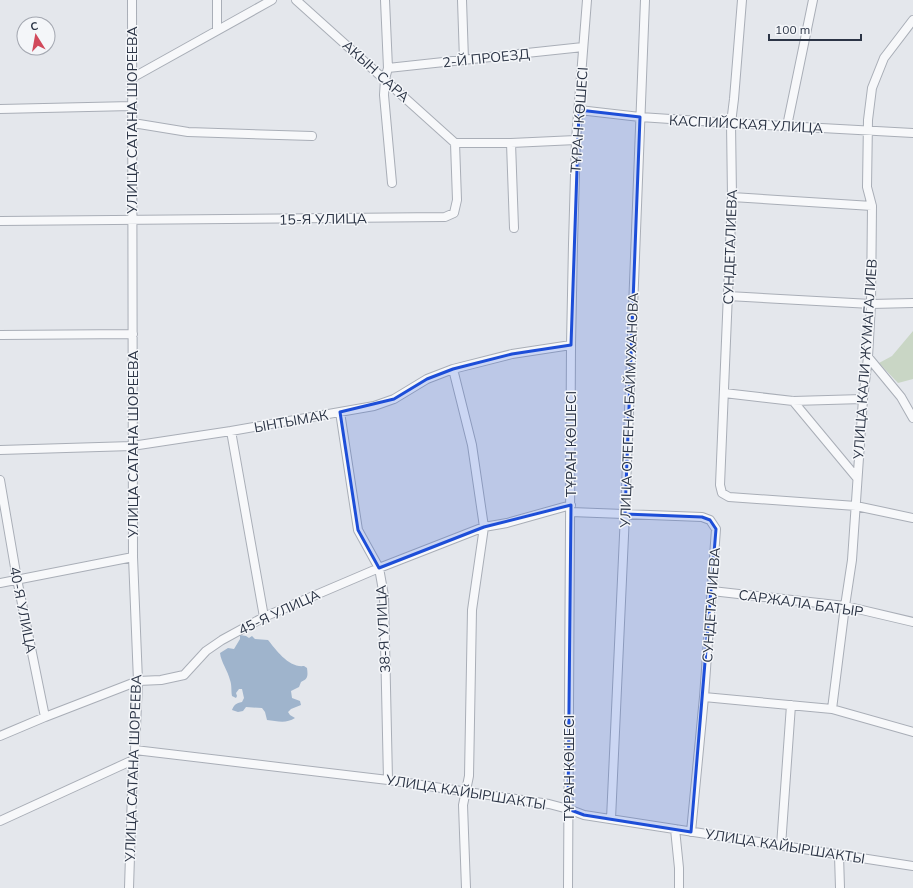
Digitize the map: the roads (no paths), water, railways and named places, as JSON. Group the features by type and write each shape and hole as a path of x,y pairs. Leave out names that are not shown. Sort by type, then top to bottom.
{"street":[{"name":"УЛИЦА САТАНА ШОРЕЕВА","path":"129,888 133,760 135,750 138,681 133,557 132,446 132,0"},
{"path":"217,0 217,30"},
{"path":"132,78 272,0"},
{"name":"АКЫН САРА","path":"296,0 456,143"},
{"path":"385,0 388,68 385,79 384,95 392,183"},
{"path":"462,0 464,60"},
{"name":"ТҰРАН КӨШЕСІ","path":"568,888 571,345 576,140 588,0"},
{"name":"УЛИЦА ОТЕГЕНА БАЙМУХАНОВА","path":"611,819 625,514 645,0"},
{"name":"СУНДЕТАЛИЕВА","path":"742,0 734,99 730,123 732,197 720,485 722,493 729,497 856,506"},
{"path":"787,126 813,0"},
{"name":"УЛИЦА КАЛИ ЖУМАГАЛИЕВ","path":"832,709 844,606 852,560 863,399 868,357 871,304 872,206 867,188 868,120 872,88 884,58 913,21"},
{"name":"2-Й ПРОЕЗД","path":"388,68 583,47"},
{"path":"0,109 132,106"},
{"name":"КАСПИЙСКАЯ УЛИЦА","path":"579,110 640,117 913,133"},
{"path":"132,123 188,132 312,136"},
{"path":"456,143 511,143 576,140"},
{"name":"15-Я УЛИЦА","path":"0,221 445,217 454,213 457,200 456,143"},
{"path":"511,143 514,228"},
{"path":"732,197 872,206"},
{"path":"728,296 871,304 913,303"},
{"path":"0,335 133,334"},
{"name":"ЫНТЫМАК","path":"0,450 132,446 231,431 374,406 394,399 427,379 453,369 512,354 571,345"},
{"path":"868,357 901,397 913,418"},
{"path":"453,369 472,445 484,527 472,610 469,776 463,805 466,888"},
{"path":"724,393 793,401 863,399"},
{"path":"793,401 858,478"},
{"name":"38-Я УЛИЦА","path":"340,412 358,530 379,568 384,596 388,780"},
{"path":"231,431 264,617"},
{"name":"40-Я УЛИЦА","path":"0,480 17,579 45,717"},
{"path":"856,506 913,518"},
{"name":"СУНДЕТАЛИЕВА","path":"571,509 625,514 702,517 710,520 716,529 704,696 690,832"},
{"name":"45-Я УЛИЦА","path":"0,736 138,681 161,680 184,675 206,651 222,640 264,617 379,568 484,527 571,509"},
{"path":"0,583 133,557"},
{"name":"САРЖАЛА БАТЫР","path":"712,591 844,606 913,622"},
{"path":"704,696 832,709 913,732"},
{"path":"781,846 791,705"},
{"name":"УЛИЦА КАЙЫРШАКТЫ","path":"135,750 388,780 549,804 584,815 913,866"},
{"path":"0,821 133,760"},
{"path":"675,829 679,868 679,888"},
{"path":"839,855 840,888"}],"water":[{"path":"240,635 249,638 252,636 255,639 268,640 283,658 293,664 307,668 305,680 301,682 299,687 291,691 292,698 300,701 301,705 291,709 288,712 295,718 292,720 285,722 267,720 265,712 262,708 246,707 243,711 238,712 232,710 234,706 242,702 244,698 242,689 239,689 236,693 236,698 232,696 231,682 220,653 228,648 234,649 240,639"}]}
